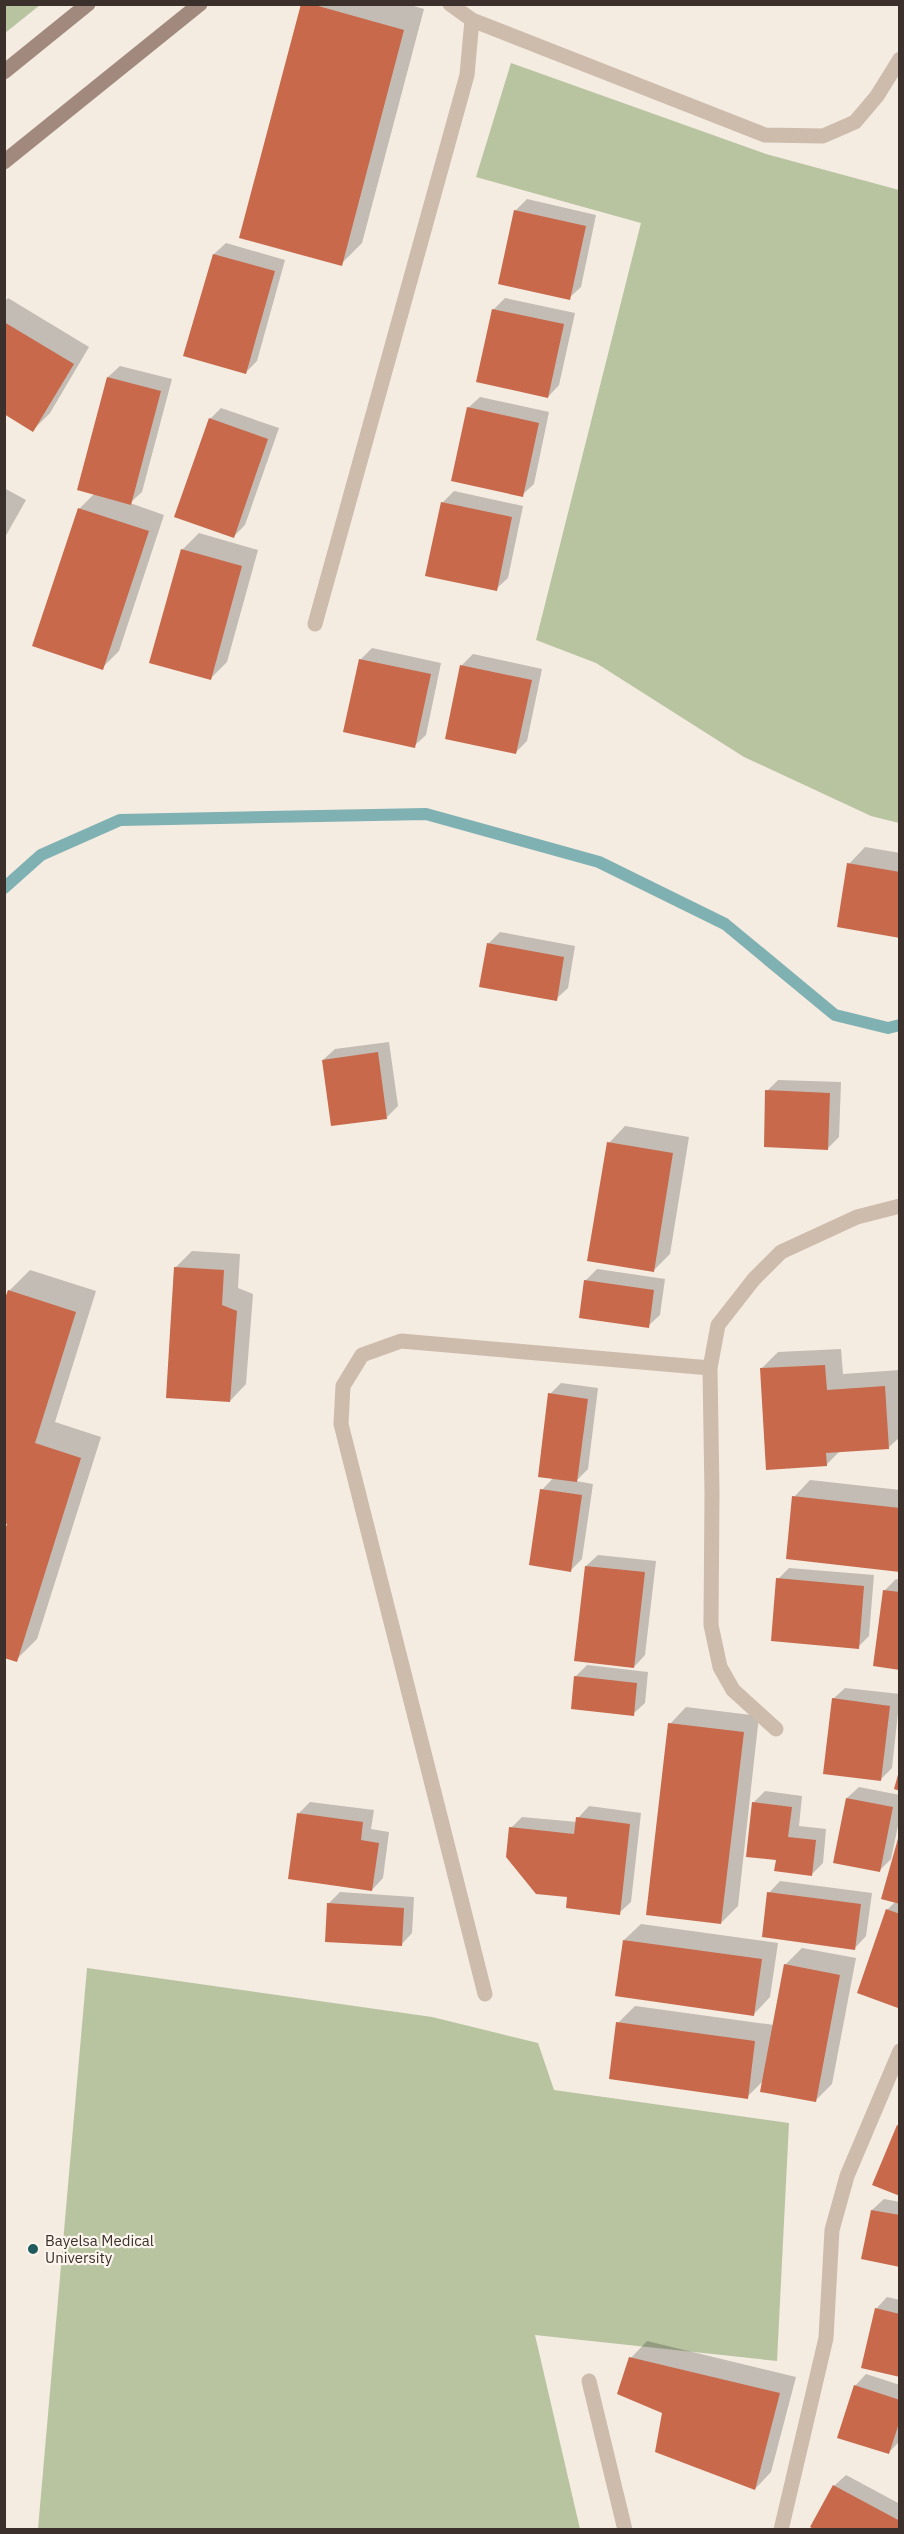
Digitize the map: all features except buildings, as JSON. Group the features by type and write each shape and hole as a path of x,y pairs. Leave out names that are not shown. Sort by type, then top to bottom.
{"main road":[{"path":"4,72 88,4"},
{"path":"4,162 200,4"}],"street":[{"path":"450,4 472,20 765,135 823,136 855,122 877,96 900,59"},
{"path":"315,624 466,75 472,20"},
{"path":"776,1729 733,1690 720,1667 711,1625 710,1368 718,1325 754,1279 781,1252 857,1217 900,1206"},
{"path":"485,1994 341,1424 343,1386 362,1355 401,1341 710,1368"},
{"path":"781,2529 826,2338 832,2230 847,2176 900,2051"},
{"path":"589,2381 625,2529"}],"green space":[{"path":"5,4 40,4 40,5 5,33"},
{"path":"511,63 766,154 899,190 899,823 871,816 744,757 596,663 536,640 641,223 476,177"},
{"path":"87,1968 432,2017 538,2043 554,2090 789,2123 777,2361 535,2335 580,2529 38,2529"}],"waterway":[{"path":"4,888 41,855 120,820 426,814 599,862 725,924 835,1015 888,1028 900,1025"}],"place":[{"name":"Bayelsa Medical University","path":"33,2249"}]}
